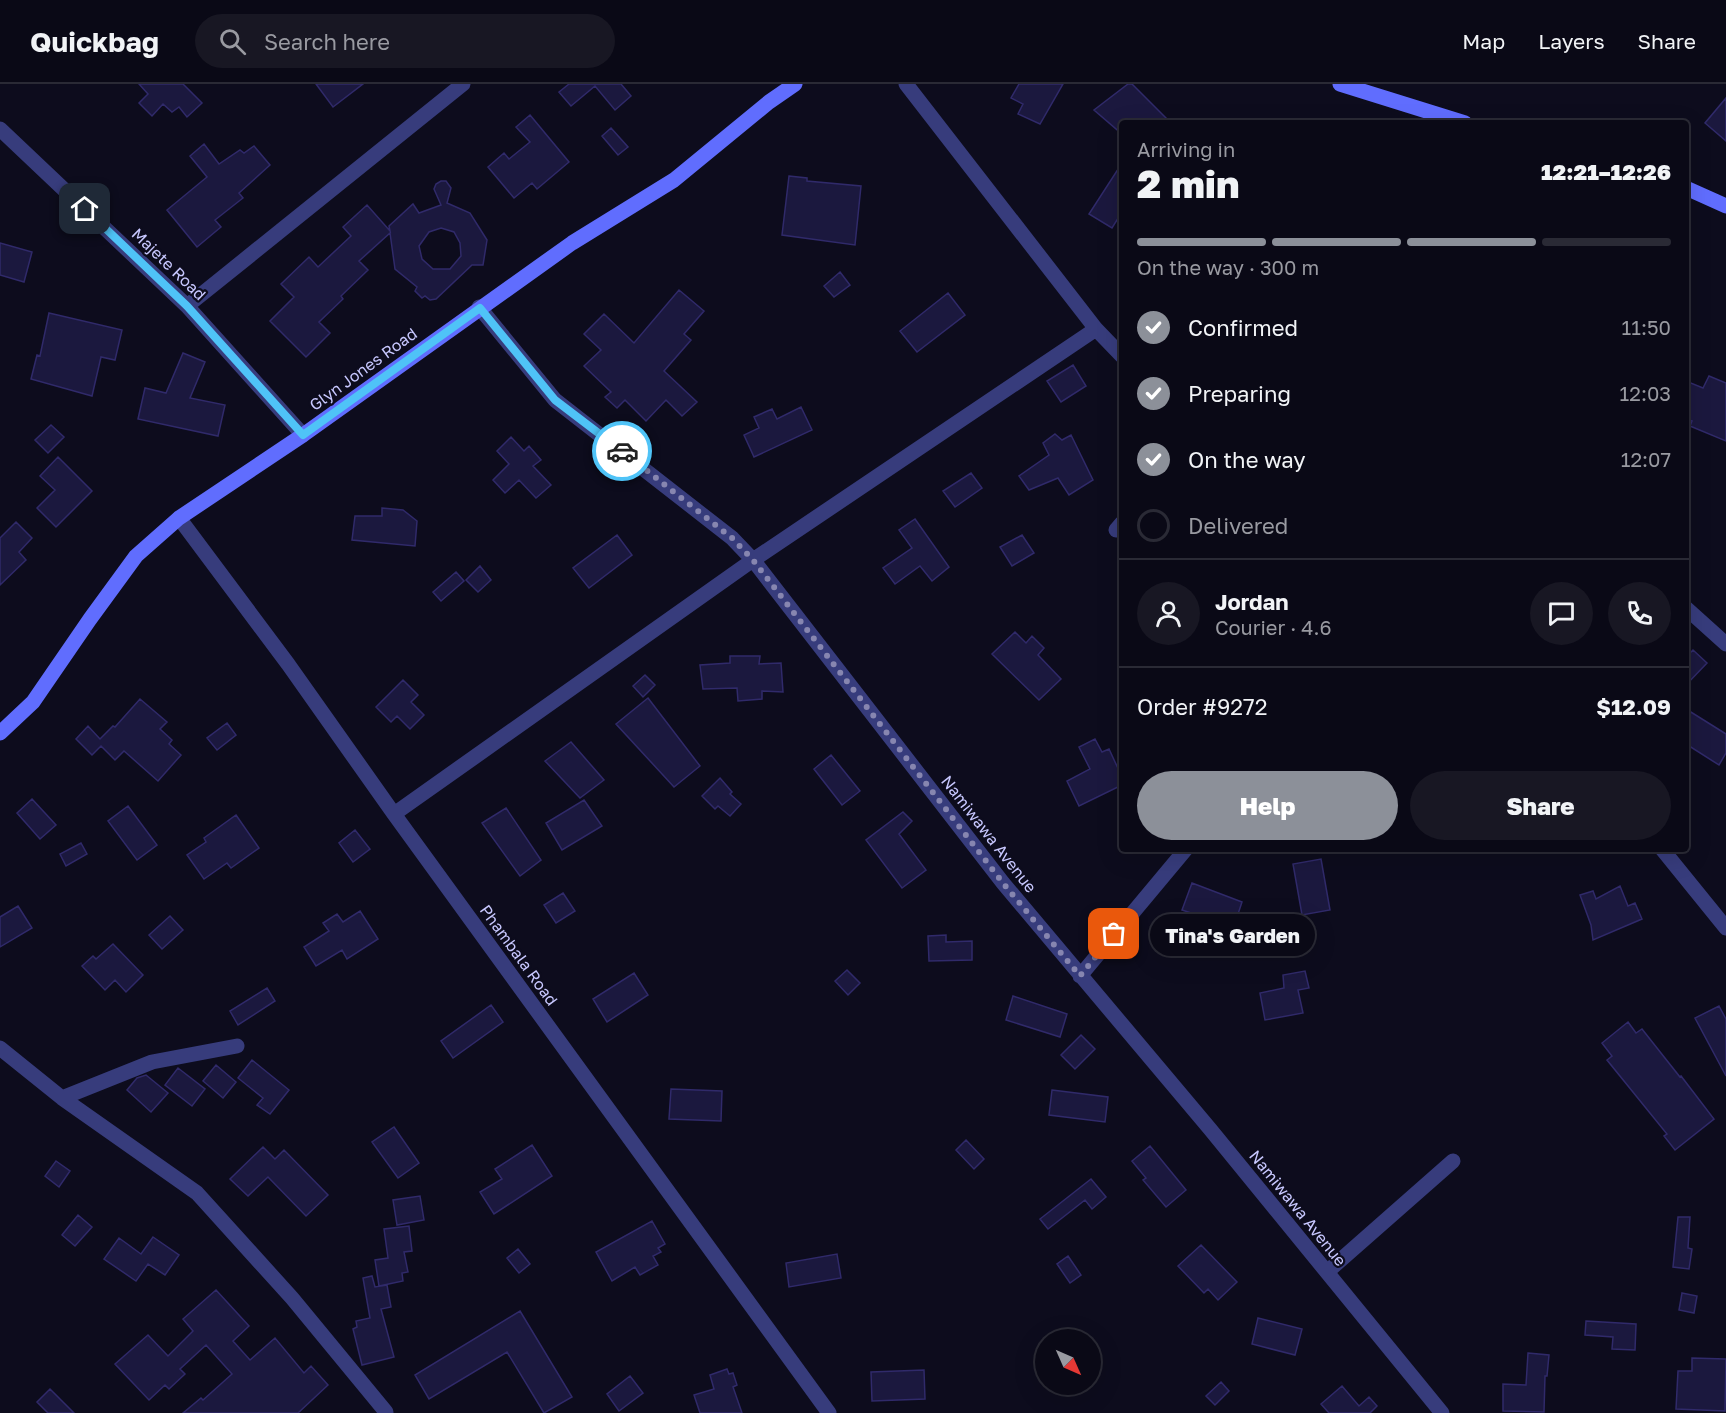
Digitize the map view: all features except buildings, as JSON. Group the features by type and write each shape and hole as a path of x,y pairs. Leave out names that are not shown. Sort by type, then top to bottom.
{"street":[{"path":"187,306 463,84"},
{"name":"Glyn Jones Road","path":"0,733 33,702 136,556 179,518 303,435 572,243 674,180 769,102 795,84"},
{"path":"906,84 1096,329 1119,353"},
{"path":"1340,84 1455,120"},
{"name":"Majete Road","path":"0,129 187,306 303,435"},
{"path":"1689,189 1726,206"},
{"name":"Namiwawa Avenue","path":"480,308 555,400 732,538 753,560 1003,883 1210,1129 1442,1413"},
{"path":"394,814 753,560 1096,329"},
{"name":"Phambala Road","path":"179,518 288,664 394,814 829,1413"},
{"path":"1689,611 1726,644"},
{"path":"1080,976 1183,852"},
{"path":"1664,852 1726,928"},
{"path":"62,1098 152,1062 237,1046"},
{"path":"0,1048 62,1098 197,1193 292,1298 386,1412"},
{"path":"1327,1272 1453,1161"}],"way so far":[{"path":"622,451 732,538 753,560 1003,883 1080,976 1114,934"}],"place":[{"name":"Tina's Garden","path":"1114,934"}],"route":[{"path":"85,209 187,306 303,435 480,308 555,400 622,451"}]}
